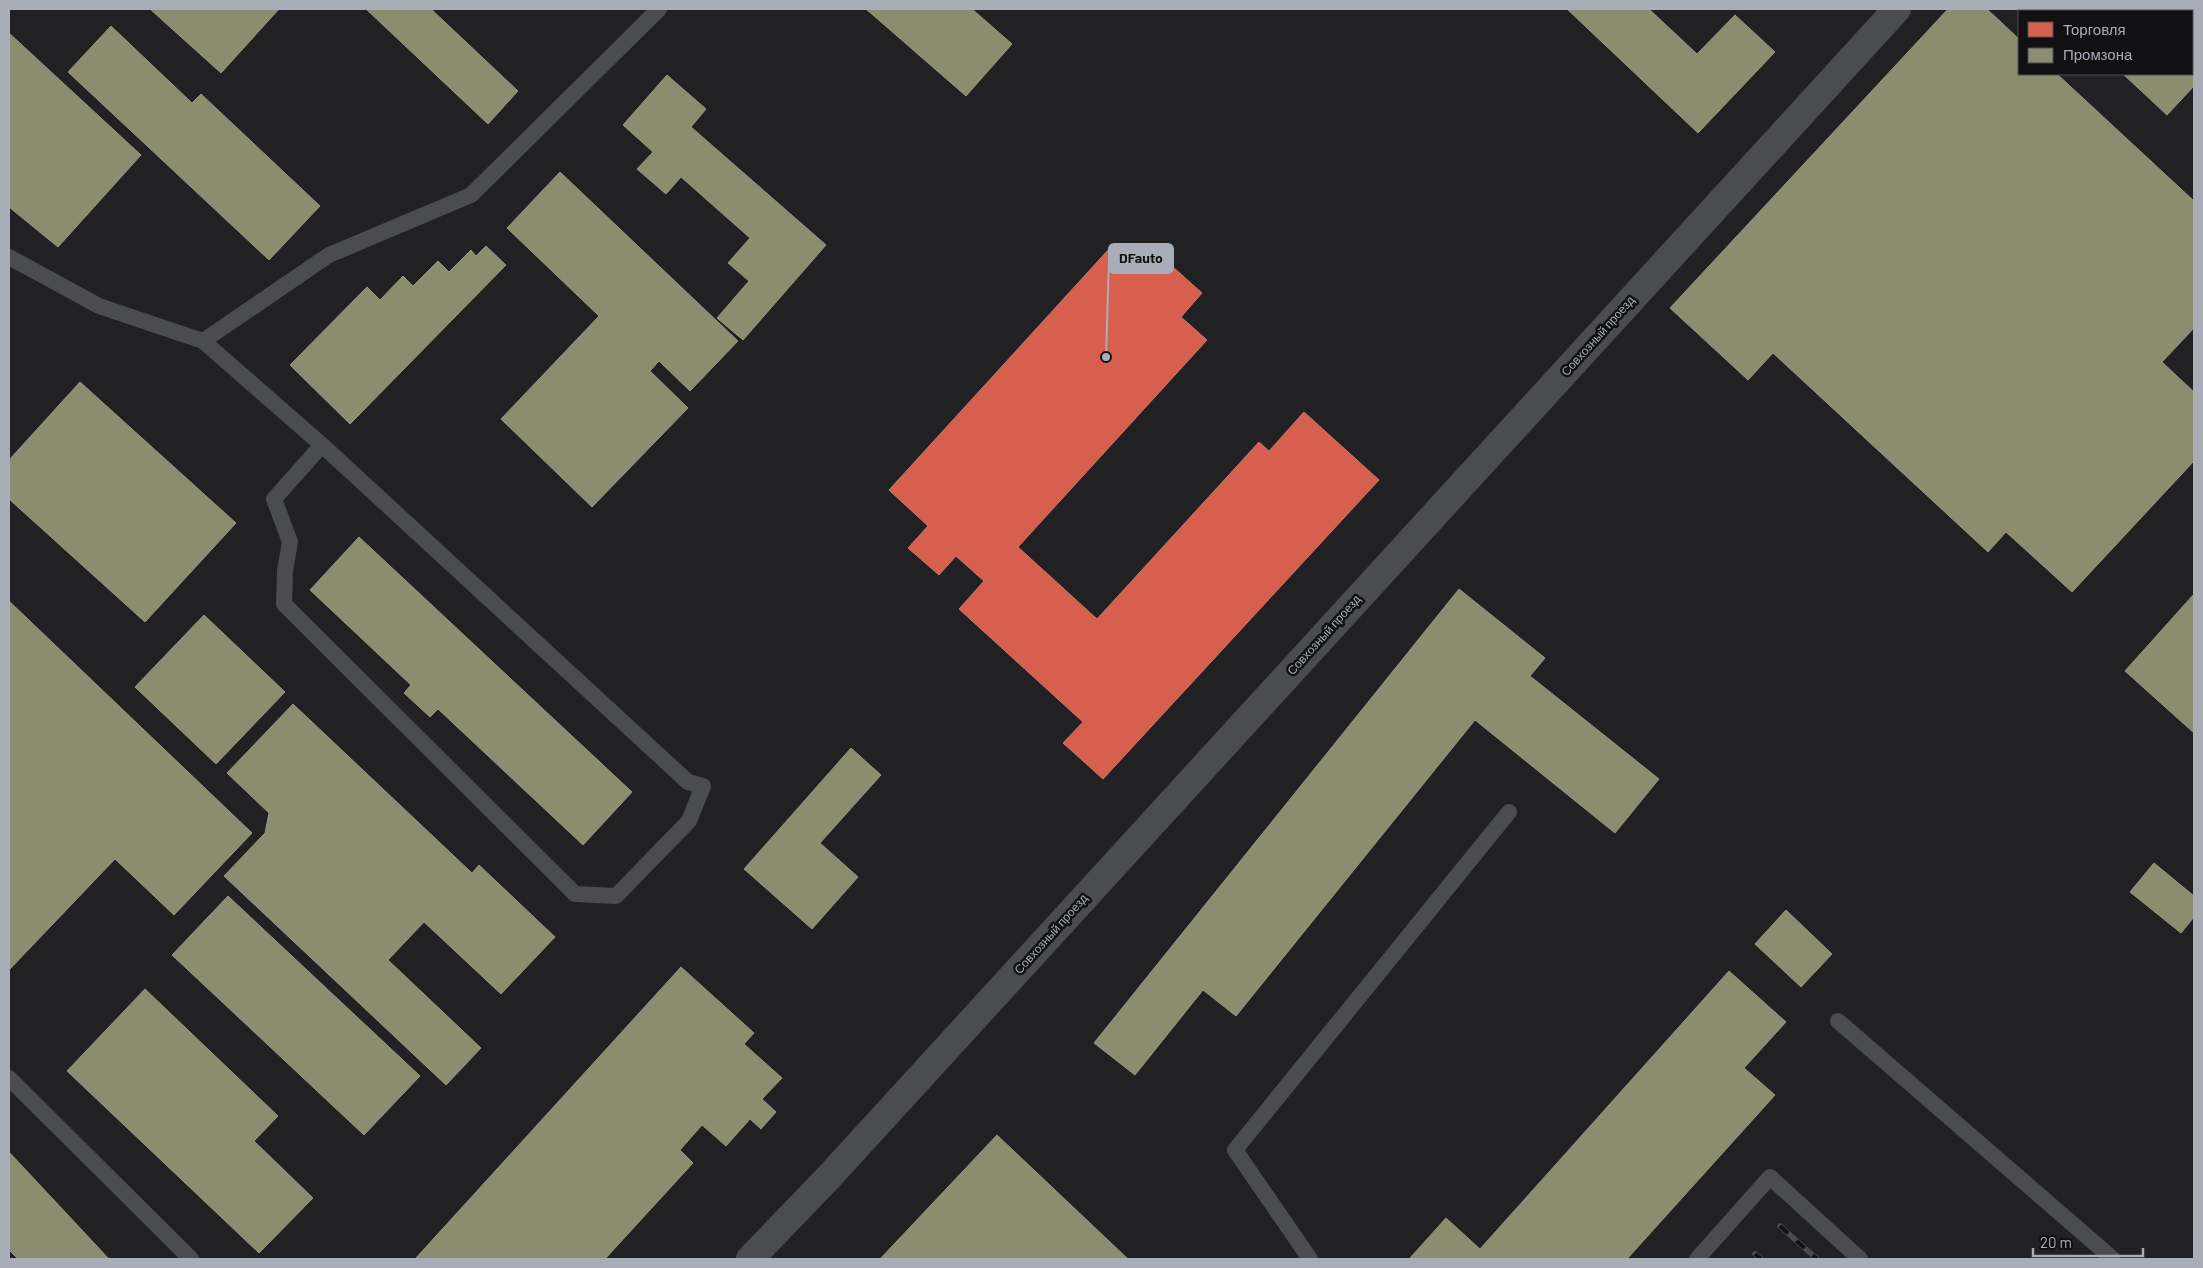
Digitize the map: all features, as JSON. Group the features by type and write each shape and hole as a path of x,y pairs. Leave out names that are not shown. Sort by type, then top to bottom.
{"street":[{"name":"Совхозный проезд","path":"750,1259 828,1178 1897,9"}],"lane":[{"path":"203,341 329,255 471,195 659,9"},
{"path":"9,257 99,306 203,341 322,445 688,782 703,786 689,821 616,896 574,894 284,604 285,571 290,542 274,499 322,445"},
{"path":"1310,1259 1235,1150 1509,812"},
{"path":"1838,1021 2113,1259"},
{"path":"9,1078 191,1259"},
{"path":"1697,1259 1770,1177 1860,1259"}],"shaded area":[{"path":"9,9 2194,9 2194,1259 9,1259"}],"building: Торговля":[{"path":"1109,249 1135,272 1154,250 1202,293 1181,317 1207,340 1018,547 1097,619 1259,442 1269,451 1304,412 1379,480 1103,779 1063,743 1083,722 959,609 984,581 956,556 939,575 908,548 928,526 889,490"}],"building: Промзона":[{"path":"150,9 279,9 221,73"},
{"path":"366,9 431,9 518,91 488,124"},
{"path":"866,9 972,9 1012,44 966,96"},
{"path":"1567,9 1649,9 1697,54 1735,15 1775,52 1698,133"},
{"path":"1948,9 1987,9 2018,38 2018,75 2058,75 2194,201 2194,328 2162,362 2194,392 2194,461 2072,592 2006,532 1988,552 1773,353 1748,380 1670,308"},
{"path":"2053,9 2174,10 2054,10"},
{"path":"111,26 192,103 201,94 320,206 269,260 68,72"},
{"path":"2193,27 2194,86 2167,115 2124,75 2193,75"},
{"path":"9,33 141,155 58,247 9,207"},
{"path":"667,75 706,109 691,127 826,245 743,340 717,318 749,281 728,263 750,238 681,177 666,194 637,169 653,152 623,125"},
{"path":"560,172 738,341 690,391 659,361 650,371 688,408 592,507 501,419 599,316 507,228"},
{"path":"486,246 506,265 350,424 290,365 367,287 380,300 403,276 413,286 438,261 449,272 471,250 476,256"},
{"path":"80,382 236,523 145,622 9,499 9,460"},
{"path":"359,537 632,792 583,845 438,709 430,717 404,693 411,685 310,590"},
{"path":"1459,589 1545,658 1530,676 1659,779 1615,833 1475,720 1236,1016 1203,990 1135,1075 1094,1043"},
{"path":"2194,594 2194,733 2125,671"},
{"path":"9,601 252,833 174,915 115,859 9,970"},
{"path":"204,615 285,692 216,764 135,687"},
{"path":"293,704 472,873 479,865 555,937 501,994 424,922 388,960 481,1048 446,1085 224,876 265,833 269,813 227,773"},
{"path":"851,748 881,775 820,843 858,877 812,929 744,869"},
{"path":"2154,863 2194,896 2194,917 2181,933 2130,892"},
{"path":"228,896 420,1076 364,1135 172,955"},
{"path":"1786,910 1832,954 1801,987 1755,944"},
{"path":"681,967 754,1033 744,1044 782,1078 762,1099 776,1112 761,1129 750,1119 726,1146 702,1125 680,1150 693,1163 605,1259 415,1259"},
{"path":"1729,971 1786,1022 1744,1068 1775,1095 1627,1259 1410,1258 1446,1218 1480,1249"},
{"path":"145,989 278,1116 254,1141 313,1198 259,1253 67,1071"},
{"path":"997,1135 1128,1259 880,1259"},
{"path":"9,1152 109,1259 18,1259 9,1250"}],"railway":[{"path":"1780,1226 1817,1259"},
{"path":"1755,1254 1761,1259"}],"place":[{"name":"DFauto","path":"1106,357"}]}
